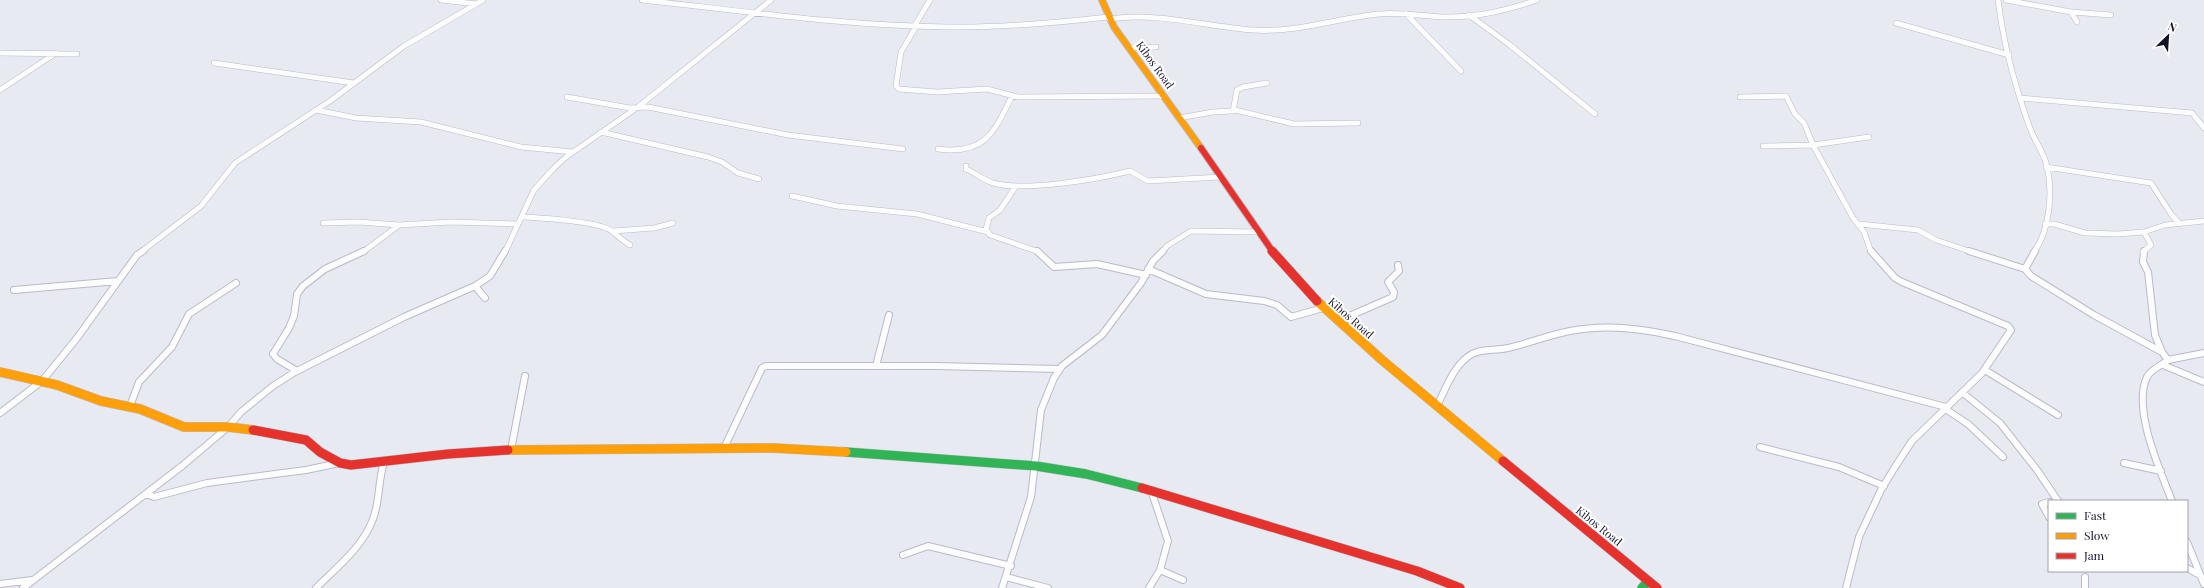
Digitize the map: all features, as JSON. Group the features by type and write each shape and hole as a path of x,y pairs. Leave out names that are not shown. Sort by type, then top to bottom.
{"street":[{"path":"441,0 477,4"},
{"path":"0,413 42,381 77,338 137,255 200,206 236,163 316,110 404,46 483,0"},
{"path":"642,0 755,12 916,25 982,26 1124,17 1182,20 1217,26 1267,30 1377,14 1406,14 1445,17 1469,15 1495,12 1537,0"},
{"path":"23,588 147,494 228,427 246,407 273,386 297,371 426,306 475,286 493,273 534,190 554,168 573,152 638,107 771,0"},
{"path":"930,0 901,52 896,86 898,88 935,92 987,89 1012,96 1164,96"},
{"name":"Kibos Road","path":"1102,0 1109,18 1258,232 1289,274 1323,308 1437,406 1657,588"},
{"path":"1998,0 2000,21 2029,126 2046,167 2048,192 2045,224 2042,237 2025,269"},
{"path":"2006,0 2071,12 2111,15"},
{"path":"2071,12 2077,22"},
{"path":"1406,14 1461,71"},
{"path":"1469,15 1510,45 1595,114"},
{"path":"1896,23 2009,55"},
{"path":"1130,48 1156,47"},
{"path":"0,53 77,54"},
{"path":"0,90 56,53"},
{"path":"214,63 354,83"},
{"path":"1234,110 1236,90 1243,87 1267,83"},
{"path":"938,149 957,150 984,142 991,135 1012,96"},
{"path":"1740,97 1786,96 1795,114 1804,123 1813,145 1859,224 1872,254 1898,280 2010,328 1985,370 1912,441 1884,486 1859,537 1846,588"},
{"path":"566,97 630,108 648,107 788,135 903,149"},
{"path":"2021,98 2192,113 2204,128"},
{"path":"316,110 356,118 421,122 521,147 573,152"},
{"path":"1179,118 1234,110 1294,124 1358,123"},
{"path":"601,132 708,157 722,162 738,173 759,180"},
{"path":"1764,146 1813,145 1870,137"},
{"path":"966,166 966,169 990,182 1016,186 1096,179 1130,171 1134,172 1140,178 1148,181 1220,177"},
{"path":"2046,167 2151,183 2161,195 2172,218 2179,223"},
{"path":"988,232 986,225 989,218 1000,210 1016,186"},
{"path":"792,196 837,206 917,214 988,232 1005,241 1038,251 1054,267 1097,264 1147,272 1206,294 1264,301 1277,306 1291,318 1323,308"},
{"path":"522,217 580,222 612,231 654,228 673,223"},
{"path":"2045,224 2054,224 2085,233 2118,234 2144,232 2155,227 2204,221"},
{"path":"323,223 359,222 399,225 440,222 518,224"},
{"path":"1859,224 1918,230 1936,240 2025,269 2036,279 2086,310 2162,352"},
{"path":"297,371 277,359 273,354 289,328 294,316 295,302 299,290 316,275 361,253 399,225"},
{"path":"612,231 618,238 630,245"},
{"path":"1002,588 1031,497 1036,466 1036,448 1041,410 1046,395 1059,369 1080,350 1102,336 1161,251 1191,231 1258,232"},
{"path":"2144,232 2151,245 2143,252 2143,262 2148,272 2155,335 2163,351 2162,352 2166,363 2204,382"},
{"path":"1338,321 1393,297 1394,292 1388,282 1399,271 1398,265"},
{"path":"14,290 118,281"},
{"path":"130,406 135,397 139,382 172,346 189,314 236,283"},
{"path":"475,286 485,298"},
{"path":"876,366 889,316"},
{"path":"1437,406 1458,368 1473,353 1505,349 1569,332 1598,329 1651,331 1670,334 1945,408 1968,424 2003,457"},
{"path":"2172,500 2149,437 2143,402 2144,382 2154,368 2166,363 2204,353"},
{"path":"724,448 763,367 876,366 1059,369"},
{"path":"1985,370 2058,415"},
{"path":"0,372 57,385 101,402 130,406 184,427 228,427 266,432 306,440 320,452 340,463"},
{"path":"511,450 525,376"},
{"path":"1963,393 2000,424 2037,470 2053,500"},
{"path":"1760,447 1840,466 1861,474 1884,486"},
{"path":"147,494 154,497 207,483 306,470 340,463 360,465 448,454 511,450 773,448 906,455 1036,466 1086,474 1151,490 1417,571 1460,588"},
{"path":"316,588 361,539 372,520 378,499 380,474 384,462"},
{"path":"2124,463 2161,472"},
{"path":"1149,588 1160,570 1168,539 1151,490"},
{"path":"2048,502 2042,504 2048,516"},
{"path":"2188,544 2204,584"},
{"path":"903,555 918,548 928,546 1010,566"},
{"path":"2188,568 2200,574"},
{"path":"1160,570 1183,580"},
{"path":"1006,577 1048,588"},
{"path":"2085,588 2086,577"},
{"path":"0,584 33,579"},
{"path":"1642,588 1648,580"}],"traffic: fast":[{"path":"846,452 1036,466 1086,474 1142,488"},
{"path":"1642,588 1648,581"}],"traffic: slow":[{"path":"1102,0 1114,27 1201,148"},
{"path":"1317,301 1382,360 1503,461"},
{"path":"0,372 57,385 101,401 140,409 184,427 228,427 253,430"},
{"path":"508,450 773,448 846,452"}],"traffic: jam":[{"path":"1201,148 1269,248 1317,301"},
{"path":"253,430 306,440 320,452 340,463 351,465 448,454 508,450"},
{"path":"1503,461 1657,588"},
{"path":"1142,488 1417,571 1460,588"}]}
